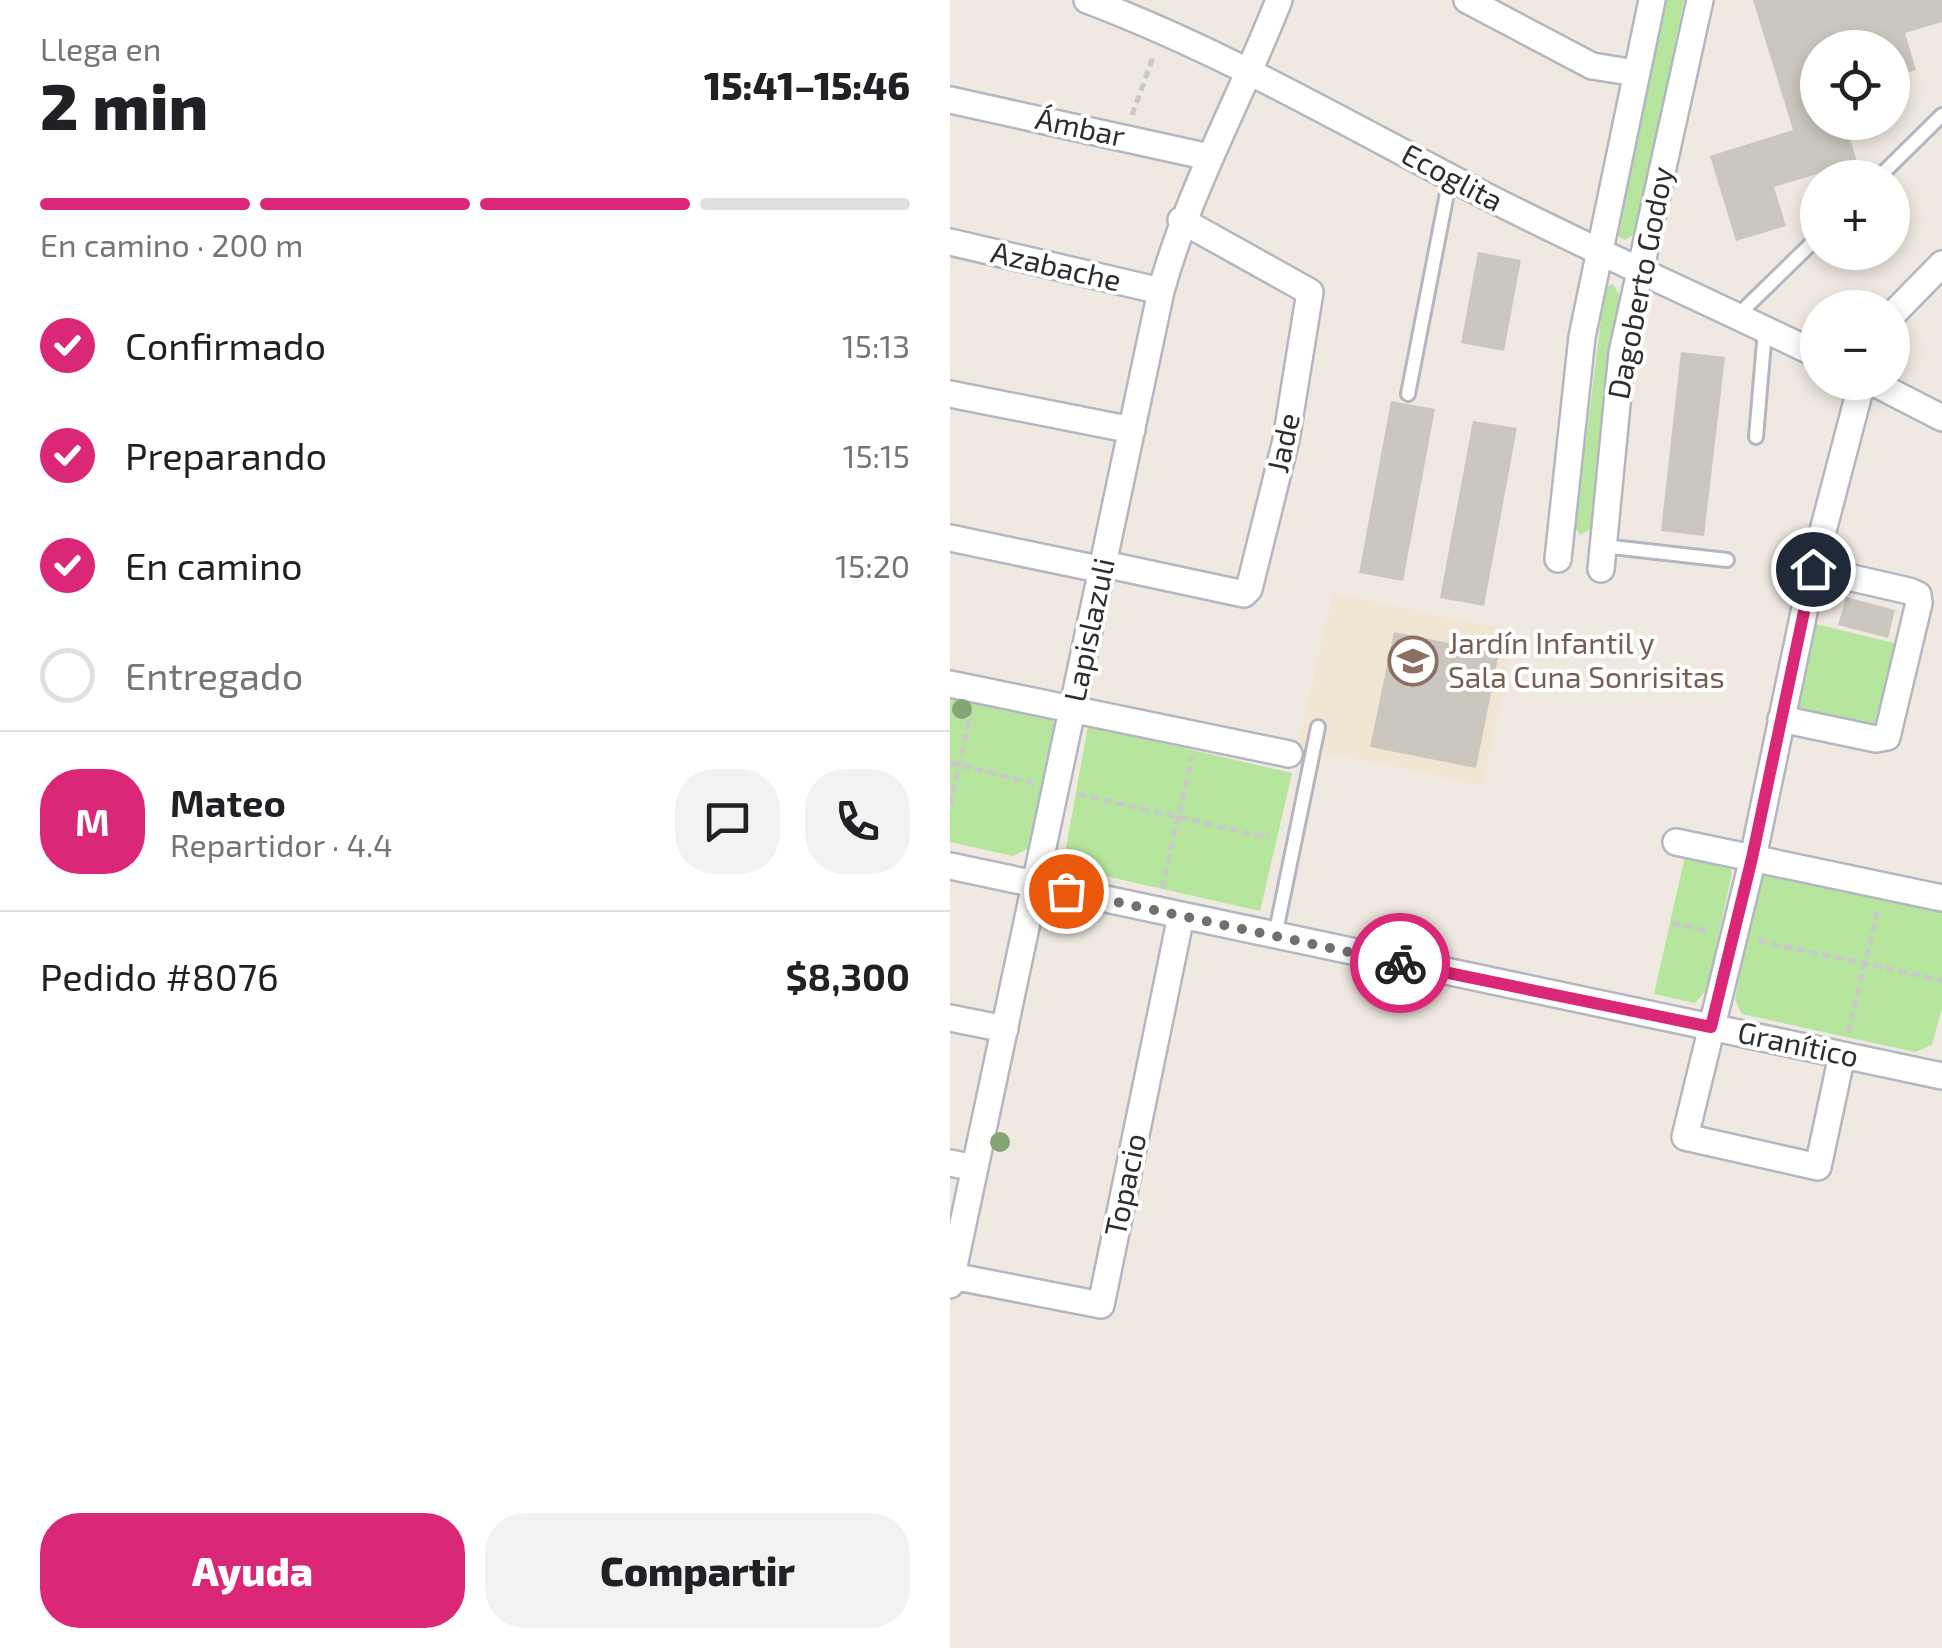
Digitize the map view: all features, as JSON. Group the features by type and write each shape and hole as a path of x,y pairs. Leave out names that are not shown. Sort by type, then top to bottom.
{"street":[{"name":"Ecoglita","path":"1087,0 1129,7 1450,178 1800,347"},
{"name":"Lapislazuli","path":"951,1281 963,1165 1005,1029 1162,291 1181,220 1251,72 1279,0"},
{"path":"1467,0 1592,66 1636,73"},
{"name":"Dagoberto Godoy","path":"1652,0 1580,347 1559,550 1602,558 1621,360 1700,0"},
{"name":"Ámbar","path":"950,100 1209,157"},
{"name":"Jade","path":"1103,567 1244,594 1250,590 1286,440 1310,292 1181,220"},
{"name":"Azabache","path":"950,242 1162,291"},
{"path":"1910,297 1942,264"},
{"path":"950,394 1132,430"},
{"path":"1842,1055 1818,1167 1685,1137 1752,858 1813,569 1857,400"},
{"path":"1907,400 1942,418"},
{"path":"950,538 1103,567"},
{"path":"1781,719 1876,740 1887,737 1919,603 1918,595 1909,591 1813,569"},
{"path":"950,684 1289,754"},
{"path":"1676,842 1942,898"},
{"name":"Granítico","path":"950,866 1942,1075"},
{"name":"Topacio","path":"951,1281 1102,1305 1169,914"},
{"path":"950,1018 1005,1029"}],"lane":[{"path":"1896,160 1942,115"},
{"path":"1408,394 1450,178"},
{"path":"1737,316 1800,254"},
{"path":"1756,437 1765,330"},
{"path":"1602,558 1727,560"},
{"path":"1274,936 1318,727"}],"path":[{"path":"1124,138 1153,57"},
{"path":"950,805 954,764 976,689"},
{"path":"1169,914 1177,818 1197,735"},
{"path":"954,764 1270,838"},
{"path":"1842,1055 1883,885"},
{"path":"1672,923 1942,980"}],"shaded area":[{"name":"Jardín Infantil y Sala Cuna Sonrisitas","path":"1333,593 1515,631 1483,786 1298,747"}],"green space":[{"path":"1664,0 1684,0 1636,233 1625,240 1615,234"},
{"path":"1613,284 1620,296 1609,344 1590,529 1580,535 1575,528 1605,287"},
{"path":"1816,624 1898,644 1877,729 1803,713 1799,708"},
{"path":"950,696 1050,718 1058,726 1032,840 1029,848 1013,856 950,842"},
{"path":"1088,726 1292,773 1260,911 1074,869 1066,848"},
{"path":"1686,852 1727,862 1732,873 1707,989 1695,1003 1654,994"},
{"path":"1770,872 1942,911 1942,1008 1932,1045 1915,1052 1742,1014 1735,1000 1757,878"}],"building":[{"path":"1753,0 1942,0 1942,22 1910,32 1800,30 1800,140 1850,140 1856,160 1800,160 1800,179 1774,187 1786,226 1736,241 1710,156 1793,130"},
{"path":"1910,50 1916,70 1910,72"},
{"path":"1478,252 1521,260 1504,351 1461,343"},
{"path":"1681,352 1725,357 1704,536 1661,531"},
{"path":"1391,401 1435,409 1403,581 1359,573"},
{"path":"1473,421 1517,428 1484,606 1440,598"},
{"path":"1846,597 1895,610 1888,638 1838,625"},
{"path":"1394,632 1499,653 1476,768 1370,747"}],"way so far":[{"path":"1066,891 1400,963"}],"place":[{"name":"Jardín Infantil y Sala Cuna Sonrisitas","path":"1413,661"}],"route":[{"path":"1400,963 1711,1027 1752,858 1813,569"}]}
